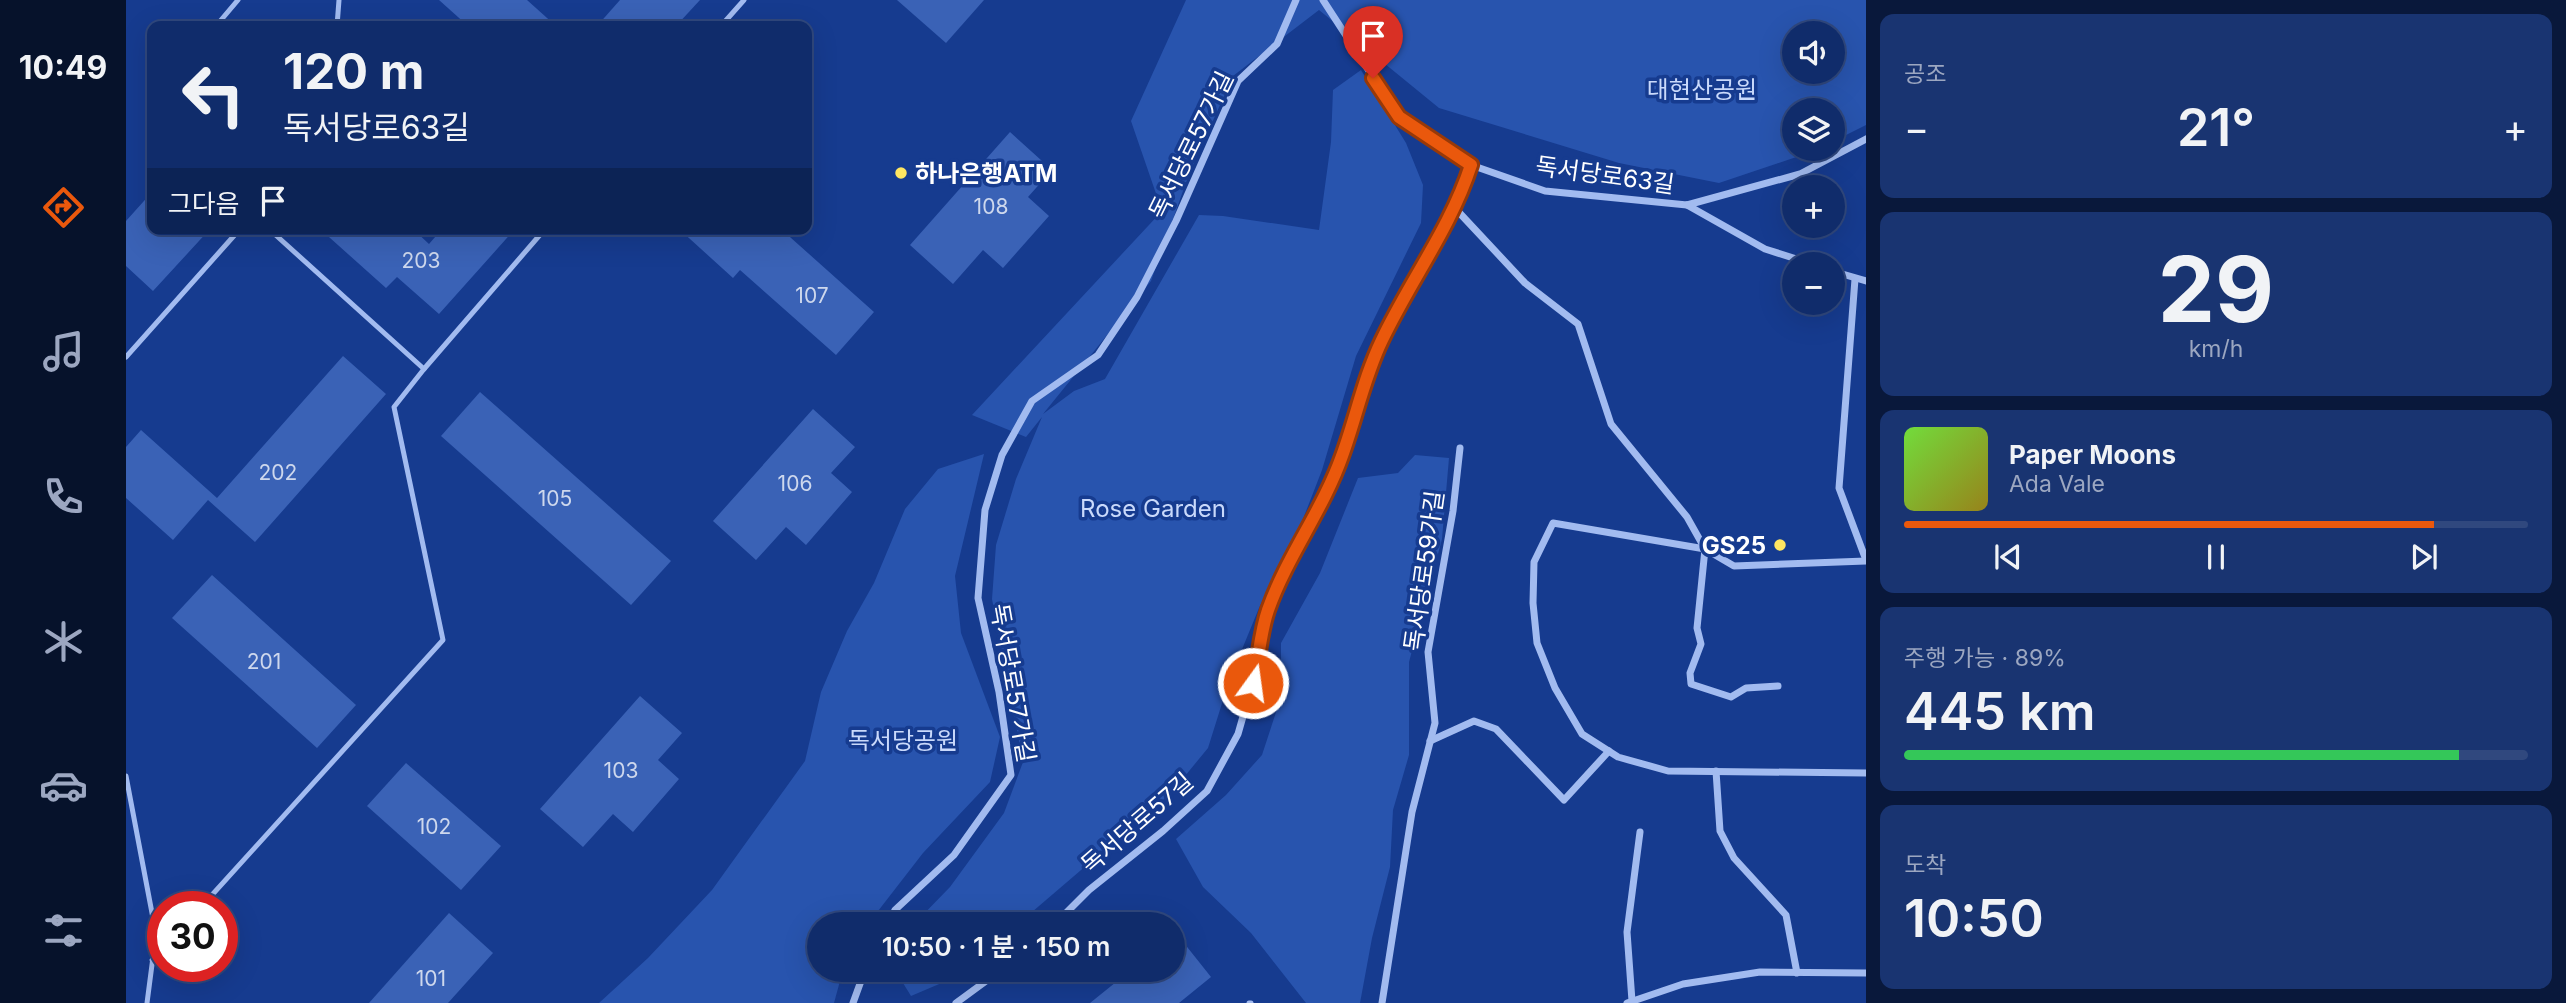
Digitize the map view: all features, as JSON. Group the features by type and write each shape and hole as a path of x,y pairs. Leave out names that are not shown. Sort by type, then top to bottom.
{"street":[{"name":"독서당로57가길","path":"894,912 954,855 1011,775 999,692 978,598 985,510 1002,455 1032,401 1098,355 1137,297 1176,221 1238,81 1277,44 1296,0"},
{"name":"독서당로63길","path":"1322,0 1399,117 1471,165 1545,191 1687,205 1800,174 1866,139"},
{"name":"독서당로57길","path":"1067,912 1089,890 1163,831 1207,791 1238,734 1260,657 1267,612 1342,458 1375,354 1399,304 1428,259 1453,206 1460,198 1471,165"},
{"path":"1687,205 1765,249 1782,254"},
{"path":"1453,206 1525,282 1559,306 1578,324 1611,424 1687,517 1705,549 1697,628 1701,644 1690,673 1691,684 1731,696 1746,688 1778,686"},
{"path":"1845,276 1866,281"},
{"path":"1855,279 1839,488 1866,560 1734,566 1705,549 1553,523 1534,562 1533,603 1537,643 1555,688 1582,734 1609,751 1668,771 1866,773"},
{"name":"독서당로59가길","path":"1382,1003 1412,812 1435,723 1428,652 1454,511 1460,448"},
{"path":"1430,741 1474,720 1496,729 1564,800 1609,751"},
{"path":"1716,771 1720,831 1734,858 1786,915 1797,973"},
{"path":"1640,832 1627,932 1629,1002 1683,984 1760,972 1866,972"},
{"path":"853,1003 861,982"},
{"path":"956,1003 985,982"}],"lane":[{"path":"220,21 238,0"},
{"path":"337,21 339,0"},
{"path":"725,21 744,0"},
{"path":"126,358 235,235"},
{"path":"276,235 424,369"},
{"path":"216,891 443,640 394,407 540,235"},
{"path":"126,776 148,891"},
{"path":"147,1003 149,982"}],"green space":[{"name":"Rose Garden","path":"1186,0 1866,0 1866,125 1845,136 1845,98 1782,98 1782,161 1784,161 1719,183 1619,163 1439,108 1319,10 1233,76 1189,174 1151,281 1043,414 1074,391 1105,379 1199,215 1319,230 1331,142 1333,90 1361,70 1406,143 1423,185 1421,223 1356,356 1322,470 1303,519 1259,608 1229,681 1208,748 1171,793 1032,912 926,912 950,887 1004,813 1023,762 992,599 996,545 1016,479 1042,417 1026,437 972,415 1162,211 1131,121"},
{"name":"독서당공원","path":"984,454 955,576 961,633 1000,737 990,782 923,853 877,912 807,912 807,982 840,982 834,1003 599,1003 648,958 712,890 805,761 821,692 847,631 874,583 905,509 938,469"},
{"path":"1415,455 1449,458 1442,539 1409,662 1409,755 1393,810 1390,867 1372,938 1360,1003 1306,1003 1251,933 1203,887 1176,839 1226,795 1262,755 1281,697 1281,643 1320,573 1358,478 1398,473"},
{"path":"902,982 944,982 911,996"}],"building":[{"path":"439,0 527,0 550,21 462,21"},
{"path":"620,0 700,0 681,21 601,21"},
{"path":"897,0 984,0 946,43"},
{"path":"1010,132 1052,170 1028,197 1049,216 1003,268 983,250 953,284 910,245"},
{"path":"147,198 147,235 204,235 153,291 126,266 126,221"},
{"path":"327,235 419,235 429,244 437,235 510,235 439,314 397,277 386,288"},
{"path":"686,235 788,235 874,312 836,355 740,270 733,278"},
{"path":"343,356 386,394 255,542 208,500 173,540 126,498 126,447 141,430 217,498"},
{"path":"480,392 671,561 631,605 441,436"},
{"path":"813,409 855,447 831,473 852,492 806,545 786,527 756,560 713,521"},
{"path":"212,575 356,705 317,748 172,618"},
{"path":"640,696 682,733 658,760 679,779 633,832 613,814 583,847 540,809"},
{"path":"406,763 501,846 461,890 367,806"},
{"path":"449,913 493,953 448,1003 369,1003"},
{"path":"1185,944 1211,977 1179,1003 1090,1003 1116,982 1185,982"}],"place":[{"name":"하나은행ATM","path":"901,173"},
{"name":"GS25","path":"1780,545"}],"route":[{"path":"1253,683 1267,612 1285,570 1342,458 1375,354 1399,304 1428,259 1453,206 1460,198 1471,165 1399,117 1373,78"}],"park label":[{"name":"대현산공원","path":"1702,89"}]}
